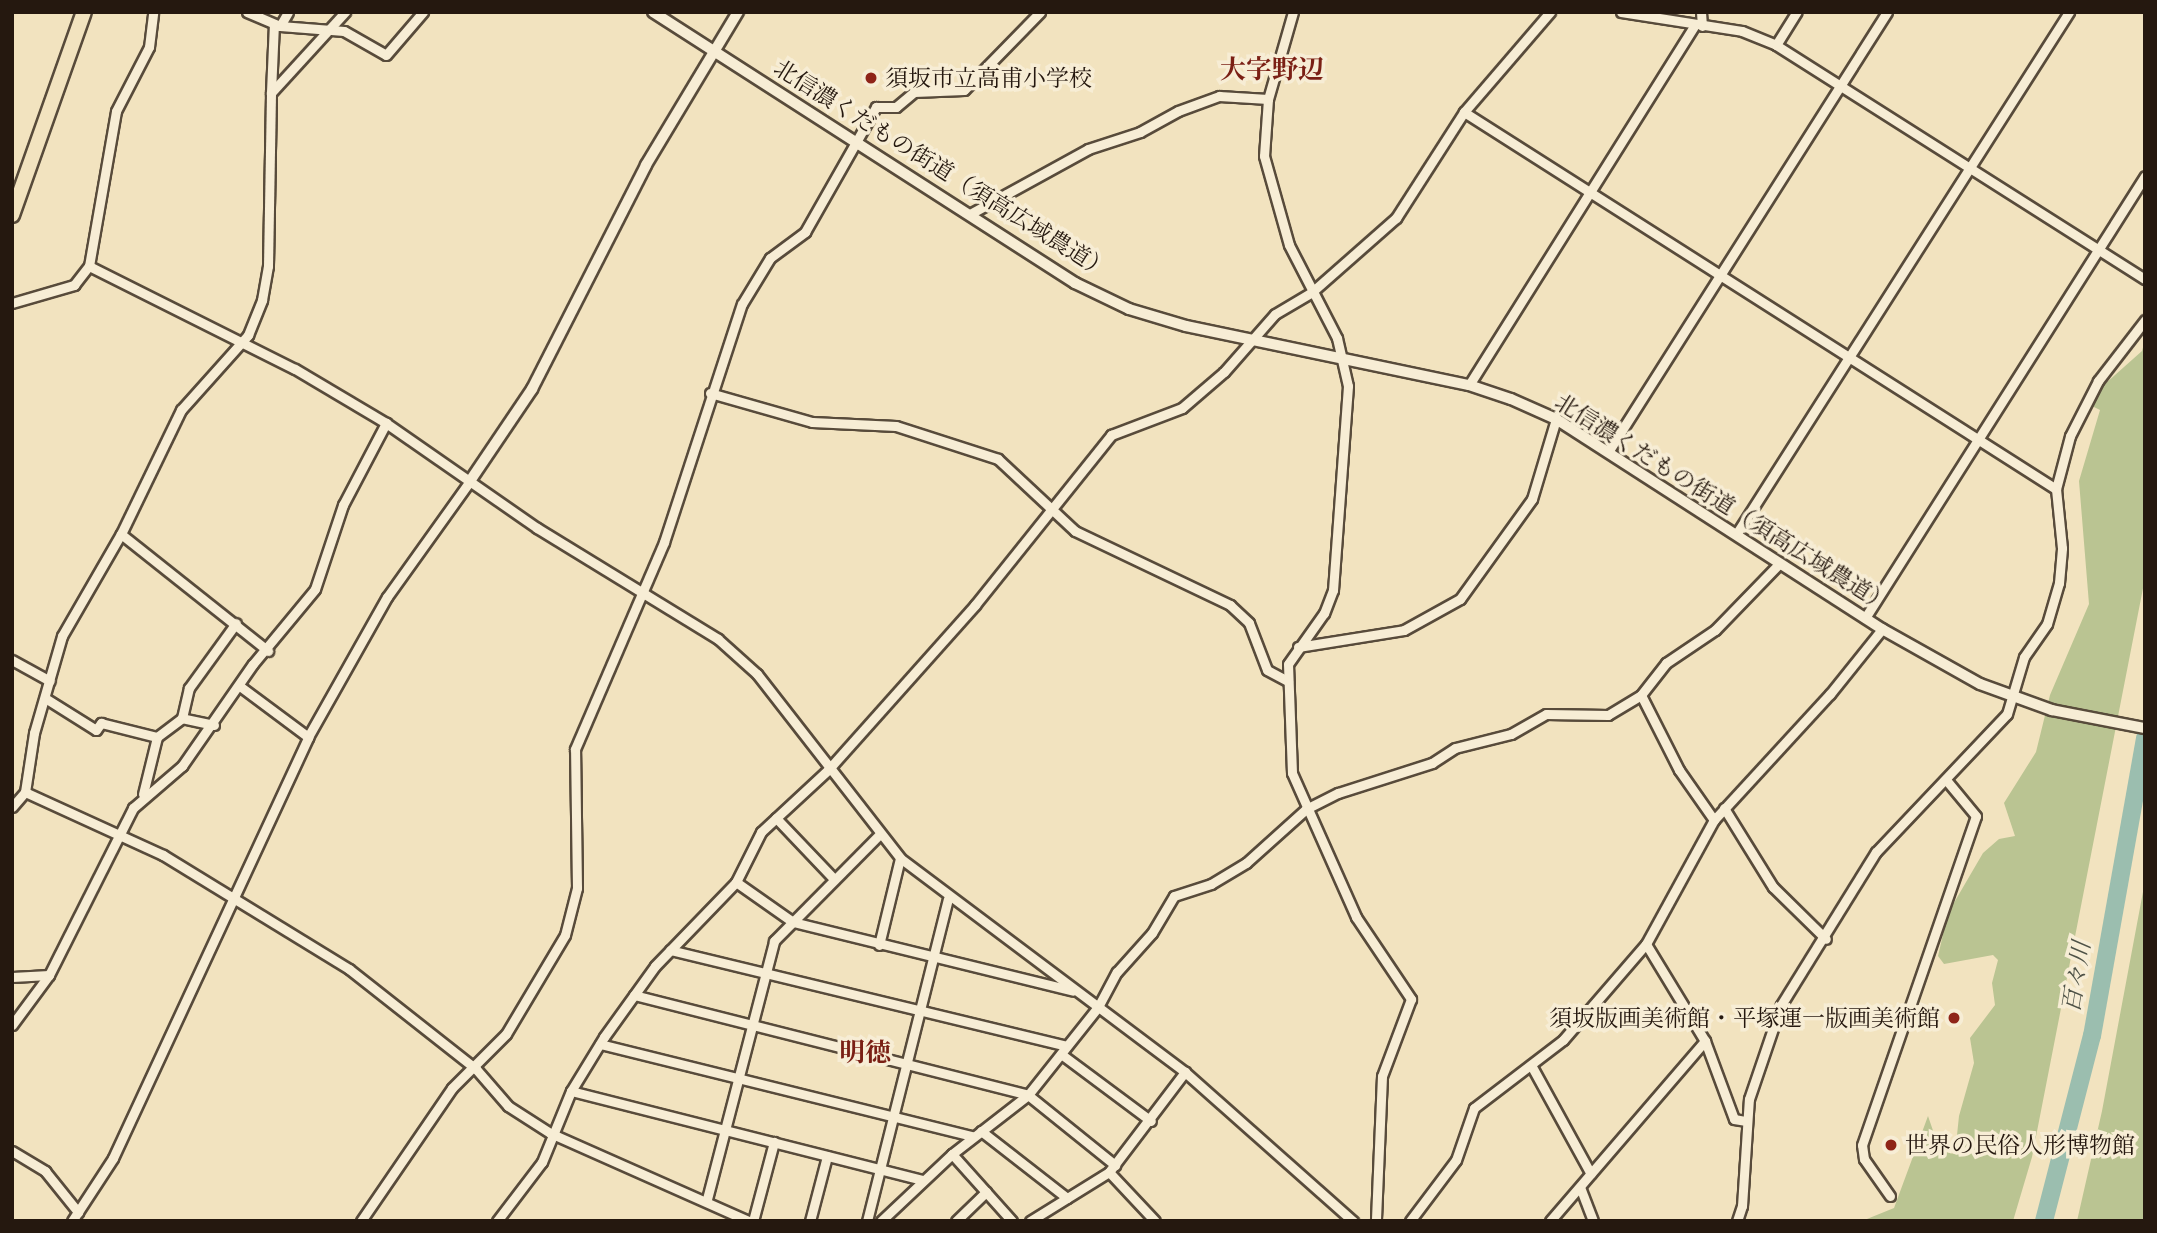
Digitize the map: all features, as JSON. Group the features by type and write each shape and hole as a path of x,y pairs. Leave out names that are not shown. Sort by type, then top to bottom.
{"main road":[{"path":"12,215 85,12"}],"street":[{"path":"12,303 74,285 89,266 116,111 149,47 153,12"},
{"path":"247,12 277,25 344,31 386,55 423,12"},
{"path":"12,807 25,792 45,698 62,636 121,534 181,410 238,343 262,300 268,266 271,93 277,25 288,12"},
{"path":"271,93 345,12"},
{"name":"北信濃くだもの街道（須高広域農道）","path":"653,12 1075,283 1129,309 1252,340 1469,385 1556,419 1737,533 1882,629 2013,698 2052,710 2145,728"},
{"path":"12,1151 45,1171 75,1217 113,1158 229,900 308,737 387,597 532,389 646,165 738,12"},
{"path":"361,1221 452,1088 476,1069 521,1012 565,935 577,888 575,749 642,594 742,304 770,258 805,232 876,107 896,107 914,92 964,90 1040,12"},
{"path":"1293,12 1268,99 1264,156 1289,245 1342,358 1347,423 1333,590 1324,613 1288,664 1292,774 1356,917 1411,999 1382,1076 1376,1221"},
{"path":"496,1221 542,1161 550,1133 570,1091 600,1044 670,950 736,882 761,832 828,770 1052,513 1111,435 1182,408 1275,314 1312,292 1396,218 1464,112 1550,12"},
{"path":"1621,12 1742,31 1776,45 2145,279"},
{"path":"1469,385 1699,26 1701,12"},
{"path":"1776,45 1797,12"},
{"path":"1608,452 1887,12"},
{"path":"1737,533 2069,12"},
{"path":"970,214 1069,159 1178,111 1219,96 1268,99"},
{"path":"1464,112 2056,489"},
{"path":"1865,618 2145,176"},
{"path":"89,266 386,423 642,594 718,639 757,674 878,836 900,858 948,899 1185,1072 1353,1221"},
{"path":"1737,1221 1742,1206 1745,1121 1761,1051 1781,1005 1826,939 1876,852 1947,781 2007,714 2024,657 2047,624 2059,583 2056,489 2081,412 2145,320"},
{"path":"710,393 812,422 896,426 948,440 998,459 1052,513 1094,543 1230,605 1249,623 1267,670 1287,681"},
{"path":"1298,647 1404,630 1460,599 1532,499 1556,419"},
{"path":"143,794 169,780 242,687 253,664 268,651 315,589 343,505 386,423"},
{"path":"121,534 268,651"},
{"path":"881,1221 952,1154 1028,1095 1098,1007 1117,972 1152,933 1174,896 1211,884 1246,863 1306,809 1432,763 1455,748 1511,734 1546,715 1608,715 1641,695 1666,663 1714,630 1780,562"},
{"path":"12,1025 49,975 118,836 143,794 157,737 182,718 189,688 236,623"},
{"path":"1410,1221 1456,1160 1474,1108 1563,1040 1646,944 1714,820 1830,694 1882,629"},
{"path":"12,660 50,681"},
{"path":"242,687 308,737"},
{"path":"1641,695 1679,770 1714,820"},
{"path":"45,698 96,730 102,723 157,737"},
{"path":"182,718 214,725"},
{"path":"1890,1196 1864,1159 1862,1145 1976,816 1947,781"},
{"path":"25,792 163,855 229,900 349,969 476,1069 508,1106 550,1133 707,1199 751,1221 774,1142"},
{"path":"1724,808 1773,887 1826,939"},
{"path":"776,818 834,879"},
{"path":"707,1199 741,1078 774,941 878,836"},
{"path":"878,945 900,858"},
{"path":"736,882 793,922 933,959 1078,992"},
{"path":"867,1221 948,899"},
{"path":"1646,944 1705,1041 1734,1119 1745,1121"},
{"path":"670,950 919,1011 1064,1050 1151,1121"},
{"path":"12,977 49,975"},
{"path":"634,995 1028,1095 1112,1168 1154,1221"},
{"path":"1550,1221 1705,1041"},
{"path":"600,1044 977,1133 1067,1198"},
{"path":"1531,1065 1591,1174"},
{"path":"1030,1221 1112,1168 1151,1121 1185,1072"},
{"path":"570,1091 922,1181"},
{"path":"952,1154 1012,1221"},
{"path":"810,1221 827,1156"},
{"path":"1580,1187 1593,1221"},
{"path":"956,1221 986,1192"}],"green space":[{"path":"2145,340 2145,578 2032,1157 2013,1221 1862,1221 1894,1208 1928,1116 1940,1151 1955,1154 1959,1116 1974,1063 1970,1038 1995,1005 1992,983 1998,960 1993,955 1944,964 1938,956 1948,913 1983,853 1999,839 2015,836 2004,803 2036,752 2050,695 2089,604 2079,481 2100,410 2090,405 2097,391 2142,351"},
{"path":"2145,881 2145,1221 2077,1221 2102,1111"}],"waterway":[{"name":"百々川","path":"2044,1221 2092,1036 2145,738"}],"place":[{"name":"須坂市立高甫小学校","path":"871,78"},
{"name":"須坂版画美術館・平塚運一版画美術館","path":"1954,1018"},
{"name":"世界の民俗人形博物館","path":"1891,1145"}],"district":[{"name":"大字野辺","path":"1272,70"},
{"name":"明徳","path":"865,1053"}]}
